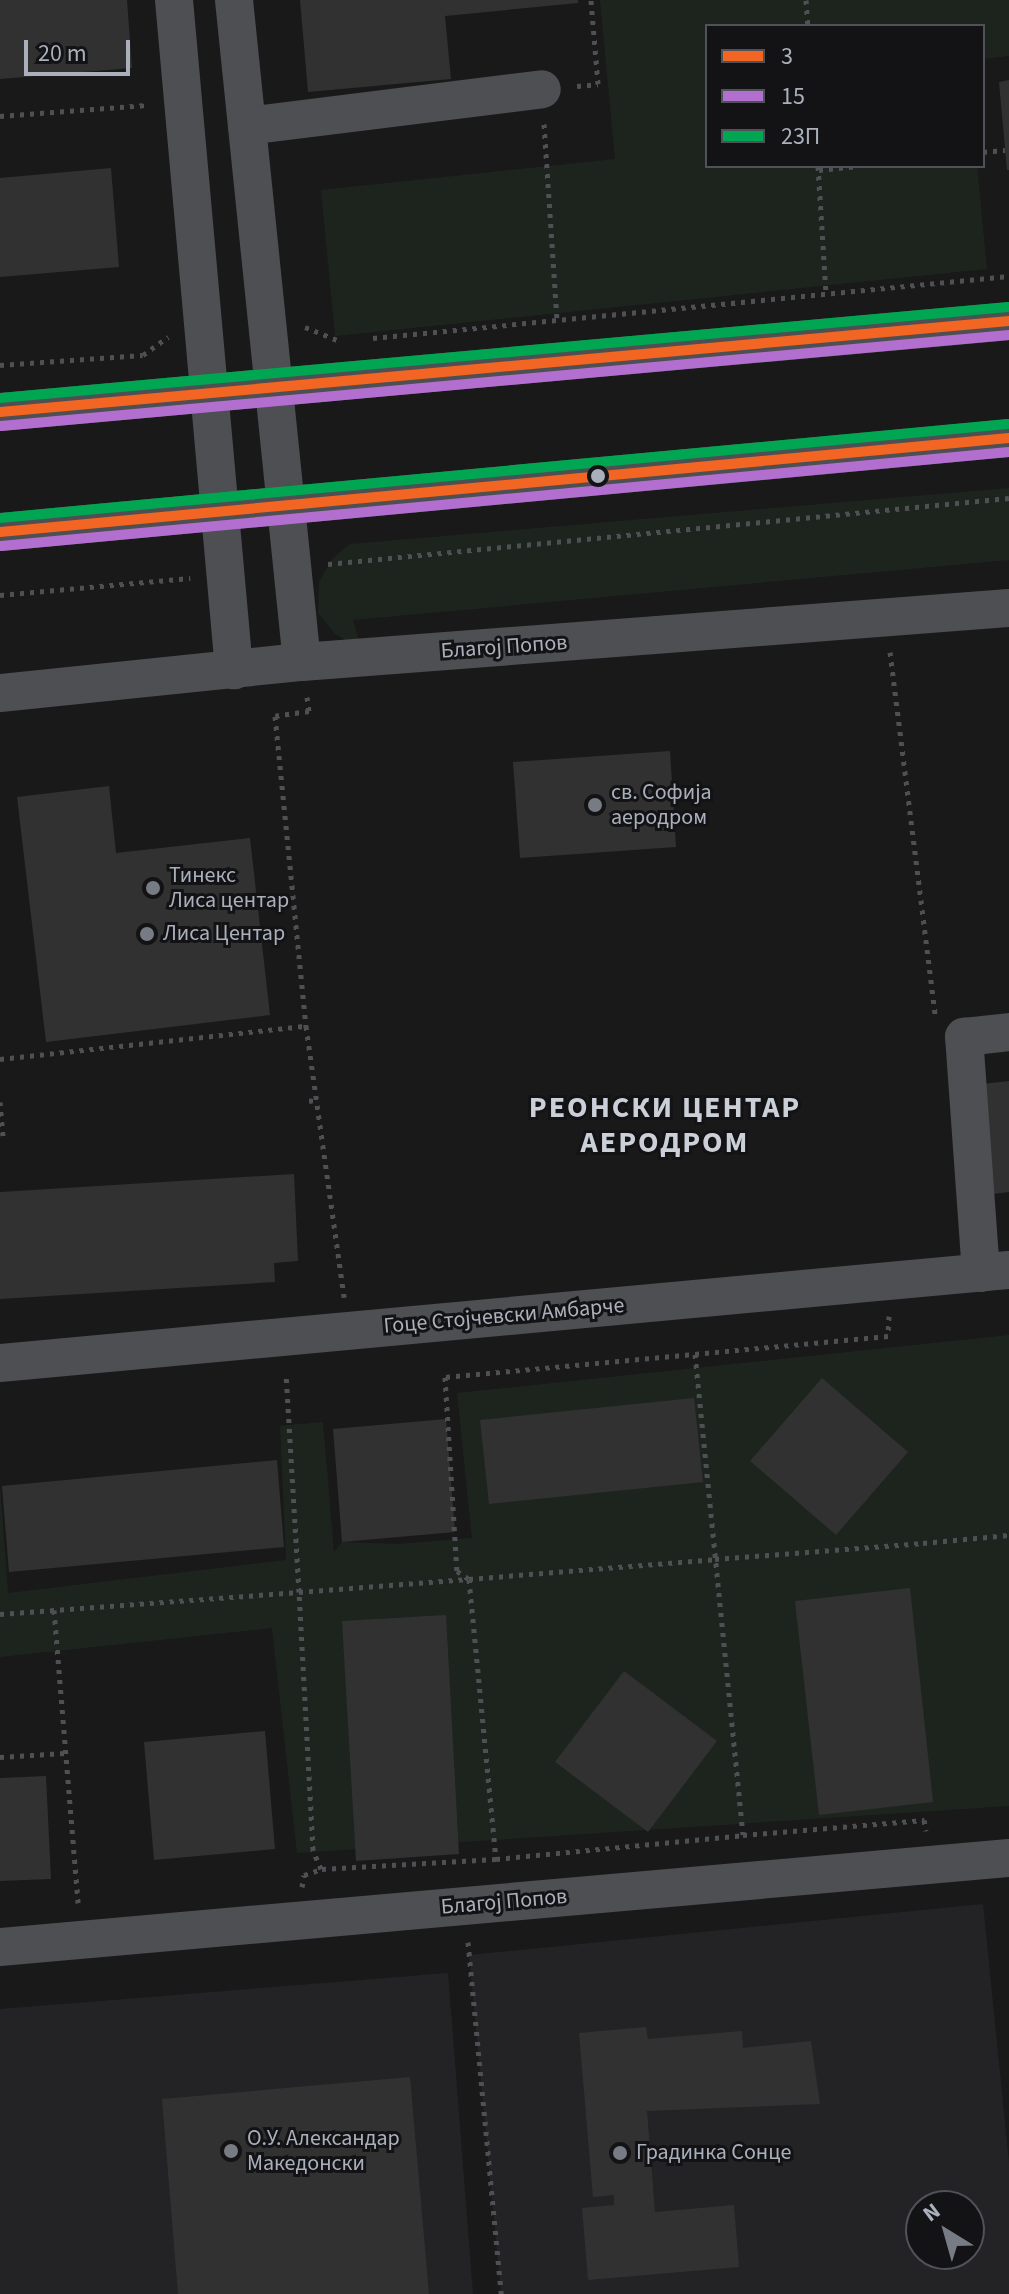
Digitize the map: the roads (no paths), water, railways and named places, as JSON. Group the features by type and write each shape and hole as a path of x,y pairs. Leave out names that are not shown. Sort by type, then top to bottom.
{"street":[{"path":"174,0 234,670"},
{"path":"234,0 302,662"},
{"path":"247,126 542,89"},
{"path":"0,412 210,390 719,350 1009,321"},
{"path":"0,532 1009,438"},
{"name":"Благој Попов","path":"0,693 302,662 1009,608"},
{"path":"995,1272 964,1037 1009,1032"},
{"name":"Гоце Стојчевски Амбарче","path":"0,1363 995,1272"},
{"name":"Благој Попов","path":"0,1947 1009,1858"}],"place":[{"name":"св. Софија аеродром","path":"595,805"},
{"name":"Тинекс Лиса центар","path":"153,888"},
{"name":"Лиса Центар","path":"147,934"},
{"name":"О.У. Александар Македонски","path":"231,2151"},
{"name":"Градинка Сонце","path":"620,2153"}],"district":[{"name":"РЕОНСКИ ЦЕНТАР АЕРОДРОМ","path":"665,1125"}]}
